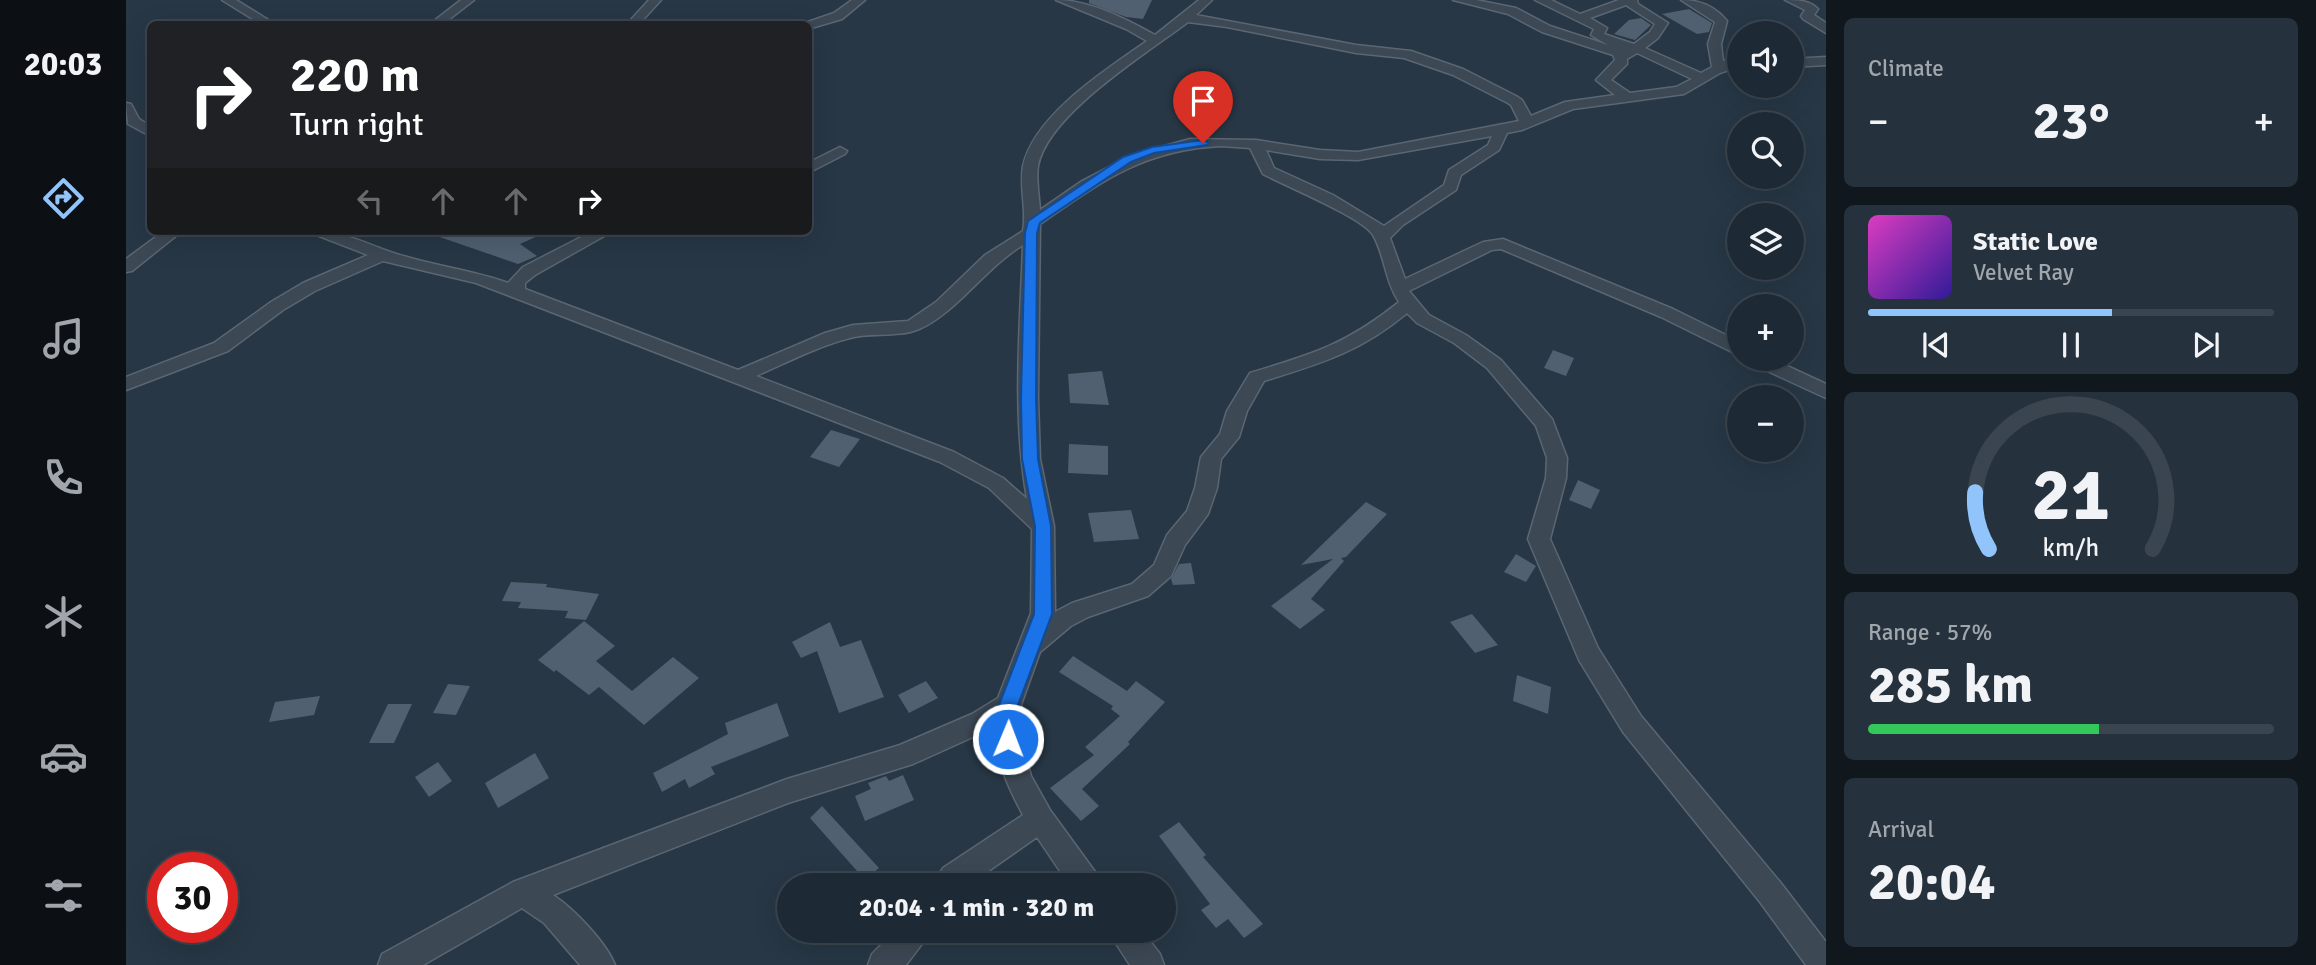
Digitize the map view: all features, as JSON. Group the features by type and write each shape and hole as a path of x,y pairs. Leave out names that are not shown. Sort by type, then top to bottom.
{"street":[{"path":"228,0 264,21"},
{"path":"440,21 468,0"},
{"path":"636,21 655,0"},
{"path":"812,24 838,16 859,0"},
{"path":"1062,0 1130,26 1154,40"},
{"path":"1079,873 1040,819 1018,779 1008,739 1008,705 1043,614 1043,526 1030,459 1028,398 1033,227 1030,204 1032,161 1046,135 1086,95 1154,40 1188,18 1206,0"},
{"path":"1459,0 1512,11 1546,29 1621,55 1637,48 1654,35 1662,23 1632,6 1631,0 1580,18"},
{"path":"1541,0 1601,28 1596,34 1637,48 1700,78"},
{"path":"1686,0 1713,13 1721,21 1715,39 1714,58 1719,67"},
{"path":"1791,0 1812,9 1809,18 1826,29"},
{"path":"1188,18 1419,58 1458,72 1511,99 1517,103 1527,122"},
{"path":"1607,39 1621,55 1620,66 1603,80 1626,97"},
{"path":"1804,62 1826,61"},
{"path":"1447,157 1501,131 1570,105 1679,90 1727,65"},
{"path":"126,107 133,121 147,130"},
{"path":"740,376 831,337 853,331 905,327 919,323 935,313 987,261 1118,165 1152,150 1222,141 1335,158 1447,157 1494,147 1501,131"},
{"path":"1256,144 1268,171 1335,202 1372,224 1382,237 1404,296 1423,319 1460,339 1494,364 1545,424 1557,458 1556,478 1539,539 1563,588 1588,653 1632,724 1770,892 1825,965"},
{"path":"812,167 840,151"},
{"path":"1382,237 1403,217 1451,187 1447,157"},
{"path":"126,267 169,235"},
{"path":"330,235 382,255 481,279 516,291 740,376 805,405 947,457 996,483 1043,526"},
{"path":"516,291 517,281 529,271 586,235"},
{"path":"1033,645 1063,620 1080,610 1140,590 1163,570 1175,541 1197,514 1206,488 1211,457 1229,437 1237,411 1257,377 1329,355 1373,332 1404,296 1489,245 1503,244 1667,313 1727,343"},
{"path":"126,384 221,347 277,306 309,287 382,255"},
{"path":"1782,371 1826,392"},
{"path":"393,965 523,892 787,791 914,752 981,722 1008,705"},
{"path":"960,873 1040,819"},
{"path":"523,892 554,913 600,965"},
{"path":"883,965 905,943"},
{"path":"1132,943 1149,965"}],"building":[{"path":"1089,0 1152,0 1143,19 1126,17 1089,3"},
{"path":"1689,9 1712,23 1709,32 1697,34 1662,14"},
{"path":"1641,18 1651,25 1635,40 1614,34 1629,20"},
{"path":"434,235 540,235 520,244 537,256 518,264"},
{"path":"1553,350 1574,358 1566,376 1544,368"},
{"path":"1102,371 1109,405 1070,403 1068,374"},
{"path":"831,430 860,439 839,467 810,457"},
{"path":"1069,444 1108,446 1108,475 1068,473"},
{"path":"1578,480 1600,490 1591,509 1569,500"},
{"path":"1366,502 1387,514 1346,557 1341,558 1344,561 1311,599 1325,610 1300,629 1271,606 1333,559 1301,565"},
{"path":"1131,510 1139,539 1094,542 1088,513"},
{"path":"1516,554 1536,566 1526,582 1504,572"},
{"path":"1191,563 1195,584 1173,585 1171,579 1179,564"},
{"path":"511,582 547,584 546,587 599,594 586,620 565,618 568,611 518,608 521,602 502,601"},
{"path":"1472,614 1498,645 1475,653 1450,622"},
{"path":"584,621 615,646 596,661 632,691 673,657 699,678 644,725 599,687 589,695 538,660"},
{"path":"830,622 840,647 861,640 884,697 839,713 817,651 801,658 792,642"},
{"path":"1073,656 1127,691 1136,681 1165,702 1128,742 1130,744 1082,789 1099,806 1081,821 1050,788 1094,755 1085,747 1120,716 1111,709 1113,706 1059,672"},
{"path":"1517,675 1551,687 1548,714 1513,701"},
{"path":"926,681 938,698 909,713 898,695"},
{"path":"448,684 470,686 456,715 433,713"},
{"path":"320,696 314,715 269,722 275,702"},
{"path":"777,703 789,736 711,767 715,774 689,788 685,779 662,792 653,773 728,734 725,723"},
{"path":"388,704 412,704 394,743 369,743"},
{"path":"535,753 549,778 498,808 485,783"},
{"path":"438,762 452,781 429,797 415,777"},
{"path":"903,775 914,800 865,821 855,796 871,789 868,783 886,776 889,781"},
{"path":"822,806 879,868 873,873 859,873 810,818"},
{"path":"1179,822 1206,855 1203,857 1263,924 1244,938 1228,919 1216,928 1201,910 1210,904 1159,836"}],"route":[{"path":"1008,739 1008,705 1043,614 1043,526 1030,459 1028,398 1031,233 1034,221 1088,183 1127,160 1152,150 1203,143"}]}
